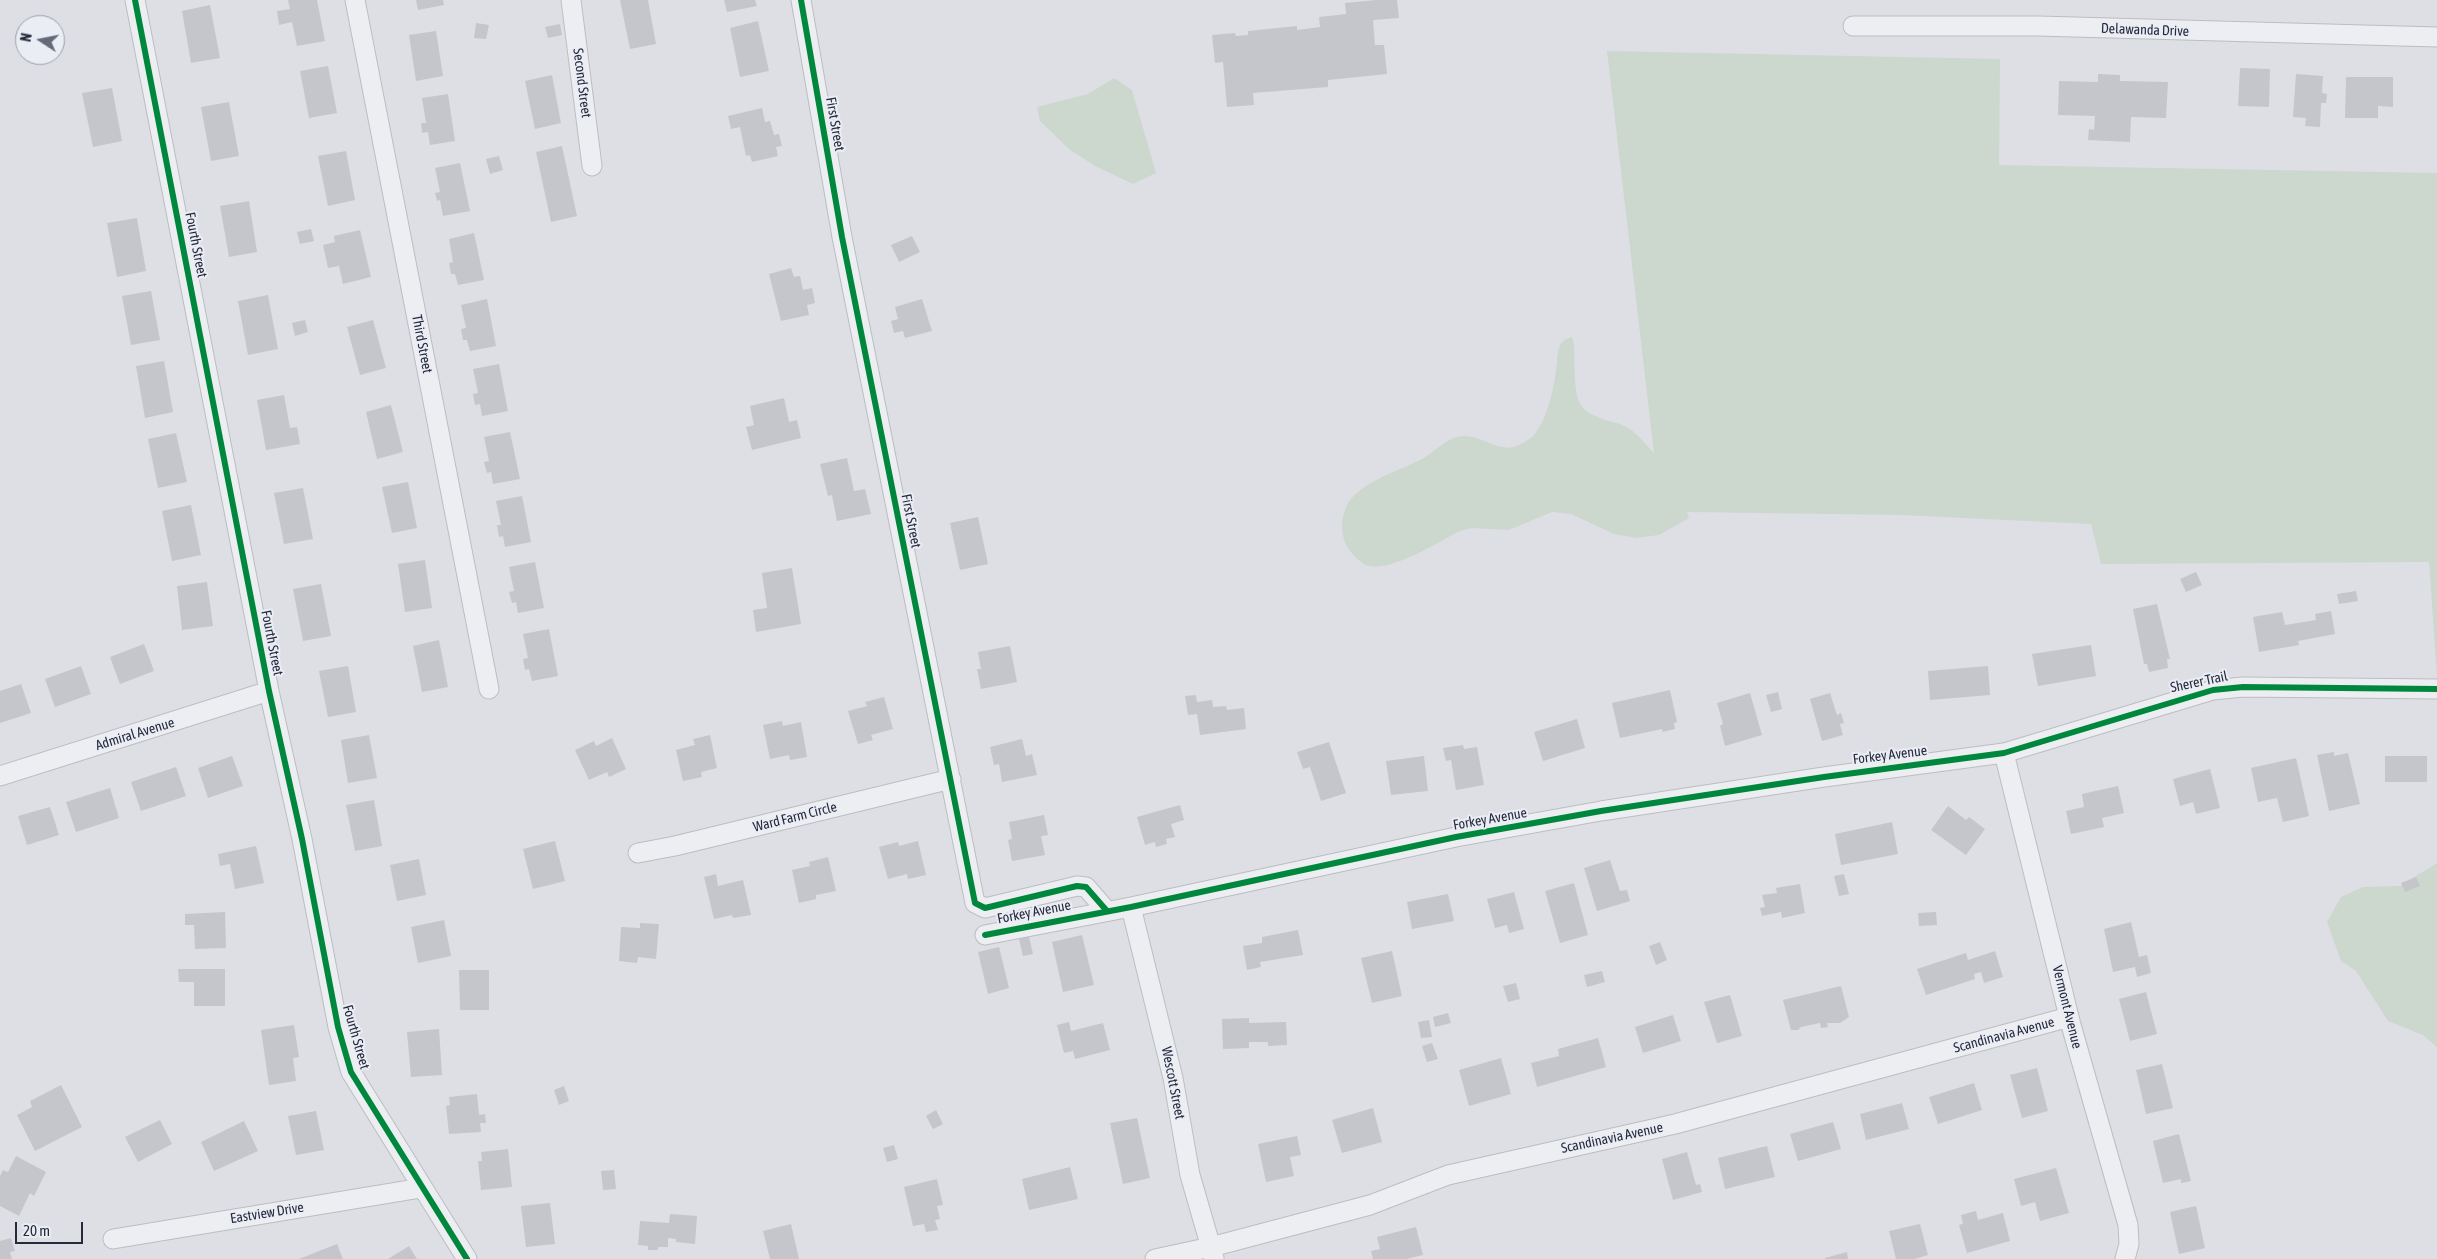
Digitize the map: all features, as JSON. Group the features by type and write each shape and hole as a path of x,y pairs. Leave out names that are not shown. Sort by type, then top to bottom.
{"street":[{"name":"Fourth Street","path":"135,0 269,691 302,839 338,1027 351,1072 421,1188 467,1259"},
{"name":"Third Street","path":"355,0 490,689"},
{"name":"Second Street","path":"571,0 592,166"},
{"name":"First Street","path":"801,0 842,238 975,903 985,908 1077,886 1086,887 1107,911"},
{"name":"Delawanda Drive","path":"1852,26 2038,26 2437,37"},
{"name":"Sherer Trail","path":"2004,753 2213,690 2243,687 2437,689"},
{"name":"Admiral Avenue","path":"0,776 269,691"},
{"name":"Forkey Avenue","path":"985,935 1132,906 1456,837 1601,811 1824,777 2004,753"},
{"name":"Vermont Avenue","path":"2004,753 2069,1017 2128,1225 2129,1244 2125,1259"},
{"name":"Ward Farm Circle","path":"638,853 675,846 951,779"},
{"name":"Wescott Street","path":"1132,906 1174,1078 1190,1175 1213,1253"},
{"name":"Scandinavia Avenue","path":"1155,1259 1213,1253 1370,1205 1448,1174 1675,1124 2069,1017"},
{"name":"Eastview Drive","path":"113,1239 421,1188"}],"shaded area":[{"path":"1607,51 2000,59 1999,165 2437,173 2437,675 2429,562 2101,564 2091,524 1901,515 1687,512 1689,518 1659,535 1636,538 1614,534 1571,514 1552,512 1509,530 1472,528 1460,531 1413,556 1387,565 1376,567 1361,562 1346,545 1342,530 1345,510 1357,493 1378,479 1422,459 1457,437 1474,437 1505,448 1521,444 1531,438 1539,429 1549,405 1559,348 1562,342 1568,338 1572,337 1574,344 1576,385 1578,400 1581,405 1585,410 1596,416 1630,429 1654,453"},
{"path":"1114,78 1132,90 1156,173 1133,184 1095,166 1069,149 1040,121 1037,107 1088,94"},
{"path":"2437,863 2437,1047 2423,1035 2388,1021 2356,971 2341,961 2327,922 2341,897 2363,887 2400,886"}],"building":[{"path":"288,0 317,0 325,41 297,46 292,22 279,25 277,11 290,9"},
{"path":"416,0 443,0 444,5 418,10"},
{"path":"620,0 648,0 656,44 630,49"},
{"path":"724,0 755,0 757,6 727,12"},
{"path":"1397,0 1399,18 1373,20 1375,45 1384,45 1387,74 1328,80 1328,87 1253,93 1254,105 1227,107 1223,62 1215,63 1212,35 1235,33 1236,36 1248,35 1248,31 1297,26 1297,30 1320,27 1319,17 1346,14 1345,3"},
{"path":"210,5 220,58 191,63 182,11"},
{"path":"758,21 769,71 740,77 730,28"},
{"path":"476,23 489,25 486,39 474,38"},
{"path":"560,24 562,35 548,38 545,27"},
{"path":"436,31 443,76 416,81 409,35"},
{"path":"328,66 337,113 309,118 300,71"},
{"path":"2240,68 2270,69 2269,107 2238,106"},
{"path":"2098,74 2120,75 2120,81 2168,82 2166,118 2131,117 2130,142 2088,140 2089,129 2094,130 2095,116 2058,115 2059,81 2098,82"},
{"path":"2296,74 2323,76 2322,93 2327,94 2326,103 2321,103 2320,127 2305,126 2306,118 2293,117"},
{"path":"552,75 561,123 535,129 525,81"},
{"path":"2346,77 2393,77 2393,107 2378,106 2378,118 2345,118"},
{"path":"112,88 122,141 93,147 82,93"},
{"path":"448,94 455,141 430,145 428,132 422,133 421,123 426,123 422,98"},
{"path":"229,102 239,156 211,161 201,107"},
{"path":"762,108 765,122 770,121 774,135 779,134 782,146 776,147 778,156 752,162 750,155 746,156 740,127 731,129 728,116"},
{"path":"562,146 577,216 551,222 536,152"},
{"path":"346,151 355,200 328,206 318,156"},
{"path":"499,156 503,170 490,174 486,159"},
{"path":"460,163 470,211 443,216 440,200 437,201 435,193 440,192 435,168"},
{"path":"249,201 257,252 229,257 220,206"},
{"path":"137,218 146,271 117,277 107,223"},
{"path":"311,229 314,241 300,244 297,232"},
{"path":"360,230 371,277 343,284 339,266 328,268 323,245 335,242 334,236"},
{"path":"474,233 484,280 458,285 455,274 451,274 449,263 453,262 449,239"},
{"path":"912,236 920,252 899,262 891,245"},
{"path":"791,268 794,277 800,276 803,290 812,288 815,303 807,305 809,315 781,321 769,274"},
{"path":"151,291 160,340 131,345 122,296"},
{"path":"268,295 278,349 248,355 238,301"},
{"path":"487,299 496,346 470,351 467,340 463,340 461,329 466,328 461,305"},
{"path":"922,299 932,331 905,338 903,331 894,333 891,321 898,319 895,307"},
{"path":"305,320 308,332 295,336 292,323"},
{"path":"373,320 386,368 360,375 347,327"},
{"path":"164,361 173,412 145,418 136,366"},
{"path":"499,364 508,411 482,416 480,404 475,405 473,394 478,393 473,369"},
{"path":"284,395 290,428 297,427 300,444 266,450 257,400"},
{"path":"784,398 789,422 797,420 801,438 752,450 746,427 754,425 750,406"},
{"path":"391,405 403,452 377,459 366,412"},
{"path":"510,432 520,479 493,484 491,472 487,473 484,462 489,461 484,437"},
{"path":"176,433 187,482 158,488 148,439"},
{"path":"847,458 854,491 865,489 871,514 837,521 832,495 828,496 820,464"},
{"path":"408,482 417,528 392,533 382,487"},
{"path":"303,488 313,539 284,544 274,493"},
{"path":"522,496 531,542 505,547 503,536 499,537 497,525 501,525 496,501"},
{"path":"191,505 201,555 172,561 162,511"},
{"path":"978,517 988,564 960,570 950,523"},
{"path":"425,560 432,608 405,612 398,564"},
{"path":"535,562 544,608 518,613 516,602 512,603 509,592 514,591 509,567"},
{"path":"792,568 801,624 756,632 753,610 767,608 762,573"},
{"path":"2196,572 2202,585 2186,592 2180,579"},
{"path":"207,582 213,626 182,630 177,586"},
{"path":"321,584 331,636 303,641 293,589"},
{"path":"2356,591 2358,601 2339,604 2337,594"},
{"path":"2157,604 2170,659 2167,659 2168,668 2149,672 2147,664 2144,664 2133,609"},
{"path":"2331,611 2335,634 2298,641 2299,645 2259,652 2253,617 2282,612 2285,625 2316,620 2315,614"},
{"path":"549,629 558,676 532,681 529,669 525,670 523,659 528,658 523,634"},
{"path":"439,640 448,687 422,692 413,646"},
{"path":"144,644 154,671 120,684 110,657"},
{"path":"2091,645 2096,676 2038,686 2032,654"},
{"path":"1010,646 1017,682 981,689 977,669 981,669 978,652"},
{"path":"81,666 91,694 55,707 45,679"},
{"path":"348,666 356,712 328,717 319,671"},
{"path":"1988,666 1990,695 1930,700 1928,671"},
{"path":"21,684 31,713 0,723 0,691"},
{"path":"1670,690 1677,722 1674,723 1675,729 1663,732 1662,729 1620,738 1612,703"},
{"path":"1778,692 1782,709 1771,712 1766,695"},
{"path":"1750,693 1762,735 1725,746 1720,726 1723,724 1717,703"},
{"path":"1830,693 1837,715 1841,713 1844,723 1840,724 1843,735 1822,741 1810,699"},
{"path":"1196,695 1197,702 1212,700 1213,707 1226,706 1227,710 1244,708 1246,729 1200,735 1197,714 1188,715 1185,696"},
{"path":"884,697 893,729 871,735 873,740 858,744 848,711 867,706 865,702"},
{"path":"1577,719 1585,748 1543,761 1534,732"},
{"path":"782,721 783,726 801,722 807,757 790,760 789,755 770,759 763,725"},
{"path":"369,735 377,778 348,783 341,740"},
{"path":"710,735 717,768 701,772 702,777 683,781 676,750 695,745 693,739"},
{"path":"612,738 626,769 609,777 607,772 589,780 575,750 594,741 596,746"},
{"path":"1022,739 1026,756 1032,754 1037,775 1002,782 999,764 994,765 990,747"},
{"path":"1329,742 1346,793 1321,801 1310,767 1303,769 1297,752"},
{"path":"1463,745 1464,749 1477,747 1484,785 1456,790 1451,760 1446,761 1443,748"},
{"path":"2334,752 2334,756 2348,753 2360,804 2329,811 2317,755"},
{"path":"232,756 243,786 208,798 198,768"},
{"path":"1424,756 1428,791 1391,795 1386,761"},
{"path":"2385,756 2427,756 2427,782 2385,782"},
{"path":"2296,758 2309,816 2283,822 2277,798 2258,802 2251,768"},
{"path":"176,767 186,796 141,811 131,782"},
{"path":"2210,769 2220,808 2196,814 2193,802 2180,806 2173,779"},
{"path":"2118,786 2124,813 2102,818 2104,827 2071,834 2066,811 2084,807 2082,794"},
{"path":"110,788 119,818 76,832 66,802"},
{"path":"374,800 382,846 355,851 346,805"},
{"path":"1180,805 1184,820 1171,824 1175,837 1166,839 1167,844 1156,847 1155,842 1145,845 1137,817"},
{"path":"1948,806 1966,820 1969,817 1985,829 1966,855 1931,830"},
{"path":"50,807 59,835 27,845 18,816"},
{"path":"1044,815 1048,835 1041,836 1045,855 1012,861 1008,840 1012,839 1009,822"},
{"path":"1892,822 1898,854 1841,865 1835,834"},
{"path":"555,841 565,881 533,889 523,849"},
{"path":"918,841 926,875 908,879 907,874 888,879 879,847 898,842 899,846"},
{"path":"256,846 264,883 235,889 230,864 220,866 218,854"},
{"path":"828,857 836,891 816,895 816,899 799,903 792,870 810,866 809,862"},
{"path":"419,859 426,895 397,901 390,865"},
{"path":"1610,860 1620,891 1627,890 1630,901 1597,911 1584,868"},
{"path":"716,874 718,886 743,880 751,915 733,918 732,915 714,919 704,877"},
{"path":"1844,874 1849,894 1839,896 1834,876"},
{"path":"2416,877 2420,886 2405,892 2401,883"},
{"path":"1574,883 1588,935 1560,943 1545,891"},
{"path":"1800,884 1805,913 1782,918 1781,912 1762,916 1760,908 1765,907 1762,895 1777,893 1776,888"},
{"path":"1514,892 1524,929 1509,933 1507,925 1495,928 1487,899"},
{"path":"1448,894 1454,921 1412,929 1407,902"},
{"path":"225,912 226,948 195,949 194,925 185,925 185,914"},
{"path":"1936,912 1937,925 1919,926 1918,913"},
{"path":"444,920 451,956 418,963 411,927"},
{"path":"2131,922 2139,957 2147,955 2151,973 2137,977 2135,967 2113,972 2104,929"},
{"path":"640,923 659,924 656,959 638,957 637,963 619,961 621,927 640,928"},
{"path":"1298,930 1303,955 1260,962 1261,967 1247,970 1243,946 1262,943 1262,937"},
{"path":"1082,935 1094,985 1063,992 1052,942"},
{"path":"1029,937 1033,954 1023,956 1019,939"},
{"path":"1660,942 1667,960 1656,965 1649,946"},
{"path":"999,947 1009,988 988,994 978,952"},
{"path":"1392,951 1402,996 1372,1003 1361,958"},
{"path":"1995,951 2003,977 1984,983 1981,972 1974,974 1975,979 1926,995 1917,969 1966,953 1968,960"},
{"path":"178,969 225,969 225,1006 194,1006 194,982 179,982"},
{"path":"459,970 489,970 489,1010 460,1010"},
{"path":"1602,971 1605,982 1587,987 1584,975"},
{"path":"1516,983 1520,999 1508,1002 1503,986"},
{"path":"1841,986 1849,1017 1840,1023 1827,1023 1828,1027 1821,1028 1820,1023 1801,1027 1798,1030 1791,1030 1783,1000"},
{"path":"2146,992 2157,1034 2130,1041 2119,999"},
{"path":"1730,995 1742,1036 1717,1043 1704,1002"},
{"path":"1448,1013 1451,1023 1435,1027 1433,1017"},
{"path":"1673,1015 1681,1041 1643,1053 1635,1027"},
{"path":"1249,1018 1249,1023 1286,1022 1287,1045 1268,1046 1268,1042 1249,1042 1249,1048 1223,1049 1222,1019"},
{"path":"1429,1020 1432,1037 1421,1038 1418,1022"},
{"path":"1069,1022 1071,1031 1103,1023 1110,1050 1075,1059 1073,1051 1064,1053 1057,1025"},
{"path":"294,1025 299,1057 293,1058 296,1081 269,1085 261,1030"},
{"path":"439,1029 442,1075 411,1077 407,1032"},
{"path":"1598,1038 1606,1067 1537,1087 1531,1063 1559,1056 1558,1049"},
{"path":"1432,1043 1438,1059 1427,1062 1422,1046"},
{"path":"1501,1058 1511,1094 1469,1106 1459,1070"},
{"path":"2162,1064 2173,1108 2146,1114 2136,1070"},
{"path":"2037,1068 2048,1111 2022,1118 2010,1075"},
{"path":"1974,1083 1982,1110 1938,1124 1929,1097"},
{"path":"61,1085 82,1127 35,1151 17,1115 32,1107 30,1101"},
{"path":"564,1086 569,1101 559,1105 554,1090"},
{"path":"477,1094 479,1115 485,1114 486,1123 480,1123 481,1132 449,1134 446,1106 450,1105 449,1097"},
{"path":"1902,1103 1909,1129 1866,1140 1860,1114"},
{"path":"1373,1108 1382,1142 1342,1153 1332,1120"},
{"path":"936,1110 943,1124 933,1129 926,1116"},
{"path":"316,1111 324,1150 296,1155 288,1116"},
{"path":"1137,1118 1150,1178 1123,1184 1110,1123"},
{"path":"160,1120 172,1144 138,1162 125,1137"},
{"path":"244,1121 258,1151 214,1171 201,1142"},
{"path":"1833,1122 1841,1149 1798,1161 1790,1134"},
{"path":"2179,1134 2191,1181 2181,1183 2181,1179 2163,1183 2153,1141"},
{"path":"1297,1136 1301,1155 1290,1157 1294,1176 1266,1182 1258,1144"},
{"path":"894,1145 898,1159 887,1162 883,1148"},
{"path":"1767,1146 1775,1177 1725,1189 1718,1158"},
{"path":"508,1149 512,1187 481,1190 478,1161 482,1161 481,1152"},
{"path":"1687,1152 1696,1185 1700,1184 1702,1192 1673,1200 1662,1159"},
{"path":"16,1156 46,1172 34,1196 30,1193 19,1216 0,1206 0,1176 3,1170 8,1172"},
{"path":"1070,1167 1078,1199 1029,1210 1022,1179"},
{"path":"2056,1168 2069,1213 2040,1221 2035,1202 2021,1206 2014,1179"},
{"path":"614,1170 616,1189 603,1190 601,1171"},
{"path":"937,1179 943,1205 937,1206 940,1219 935,1220 938,1230 926,1232 924,1224 913,1226 904,1187"},
{"path":"550,1203 555,1244 526,1247 521,1206"},
{"path":"2196,1206 2205,1248 2179,1254 2170,1212"},
{"path":"1976,1211 1978,1220 2003,1213 2010,1241 1967,1253 1959,1225 1963,1224 1961,1215"},
{"path":"670,1214 697,1216 695,1244 676,1242 676,1239 668,1238 668,1247 658,1247 658,1250 648,1250 648,1246 638,1245 640,1221 669,1223"},
{"path":"791,1224 799,1259 770,1259 763,1231"},
{"path":"1920,1224 1928,1255 1914,1259 1896,1259 1889,1231"},
{"path":"1416,1227 1423,1255 1406,1259 1373,1259 1371,1251 1380,1249 1377,1237"},
{"path":"11,1238 15,1251 10,1252 12,1259 0,1259 0,1241"},
{"path":"337,1244 343,1259 299,1259"},
{"path":"409,1246 417,1259 388,1259"},
{"path":"1847,1252 1848,1259 1825,1259 1825,1258"}],"cycle path":[{"path":"135,0 269,691 302,839 338,1027 351,1072 467,1259"},
{"path":"801,0 842,237 975,903 985,908 1077,886 1086,887 1107,911"},
{"path":"985,935 1131,907 1456,837 1601,811 1824,777 2004,753 2213,690 2243,687 2437,689"}]}
